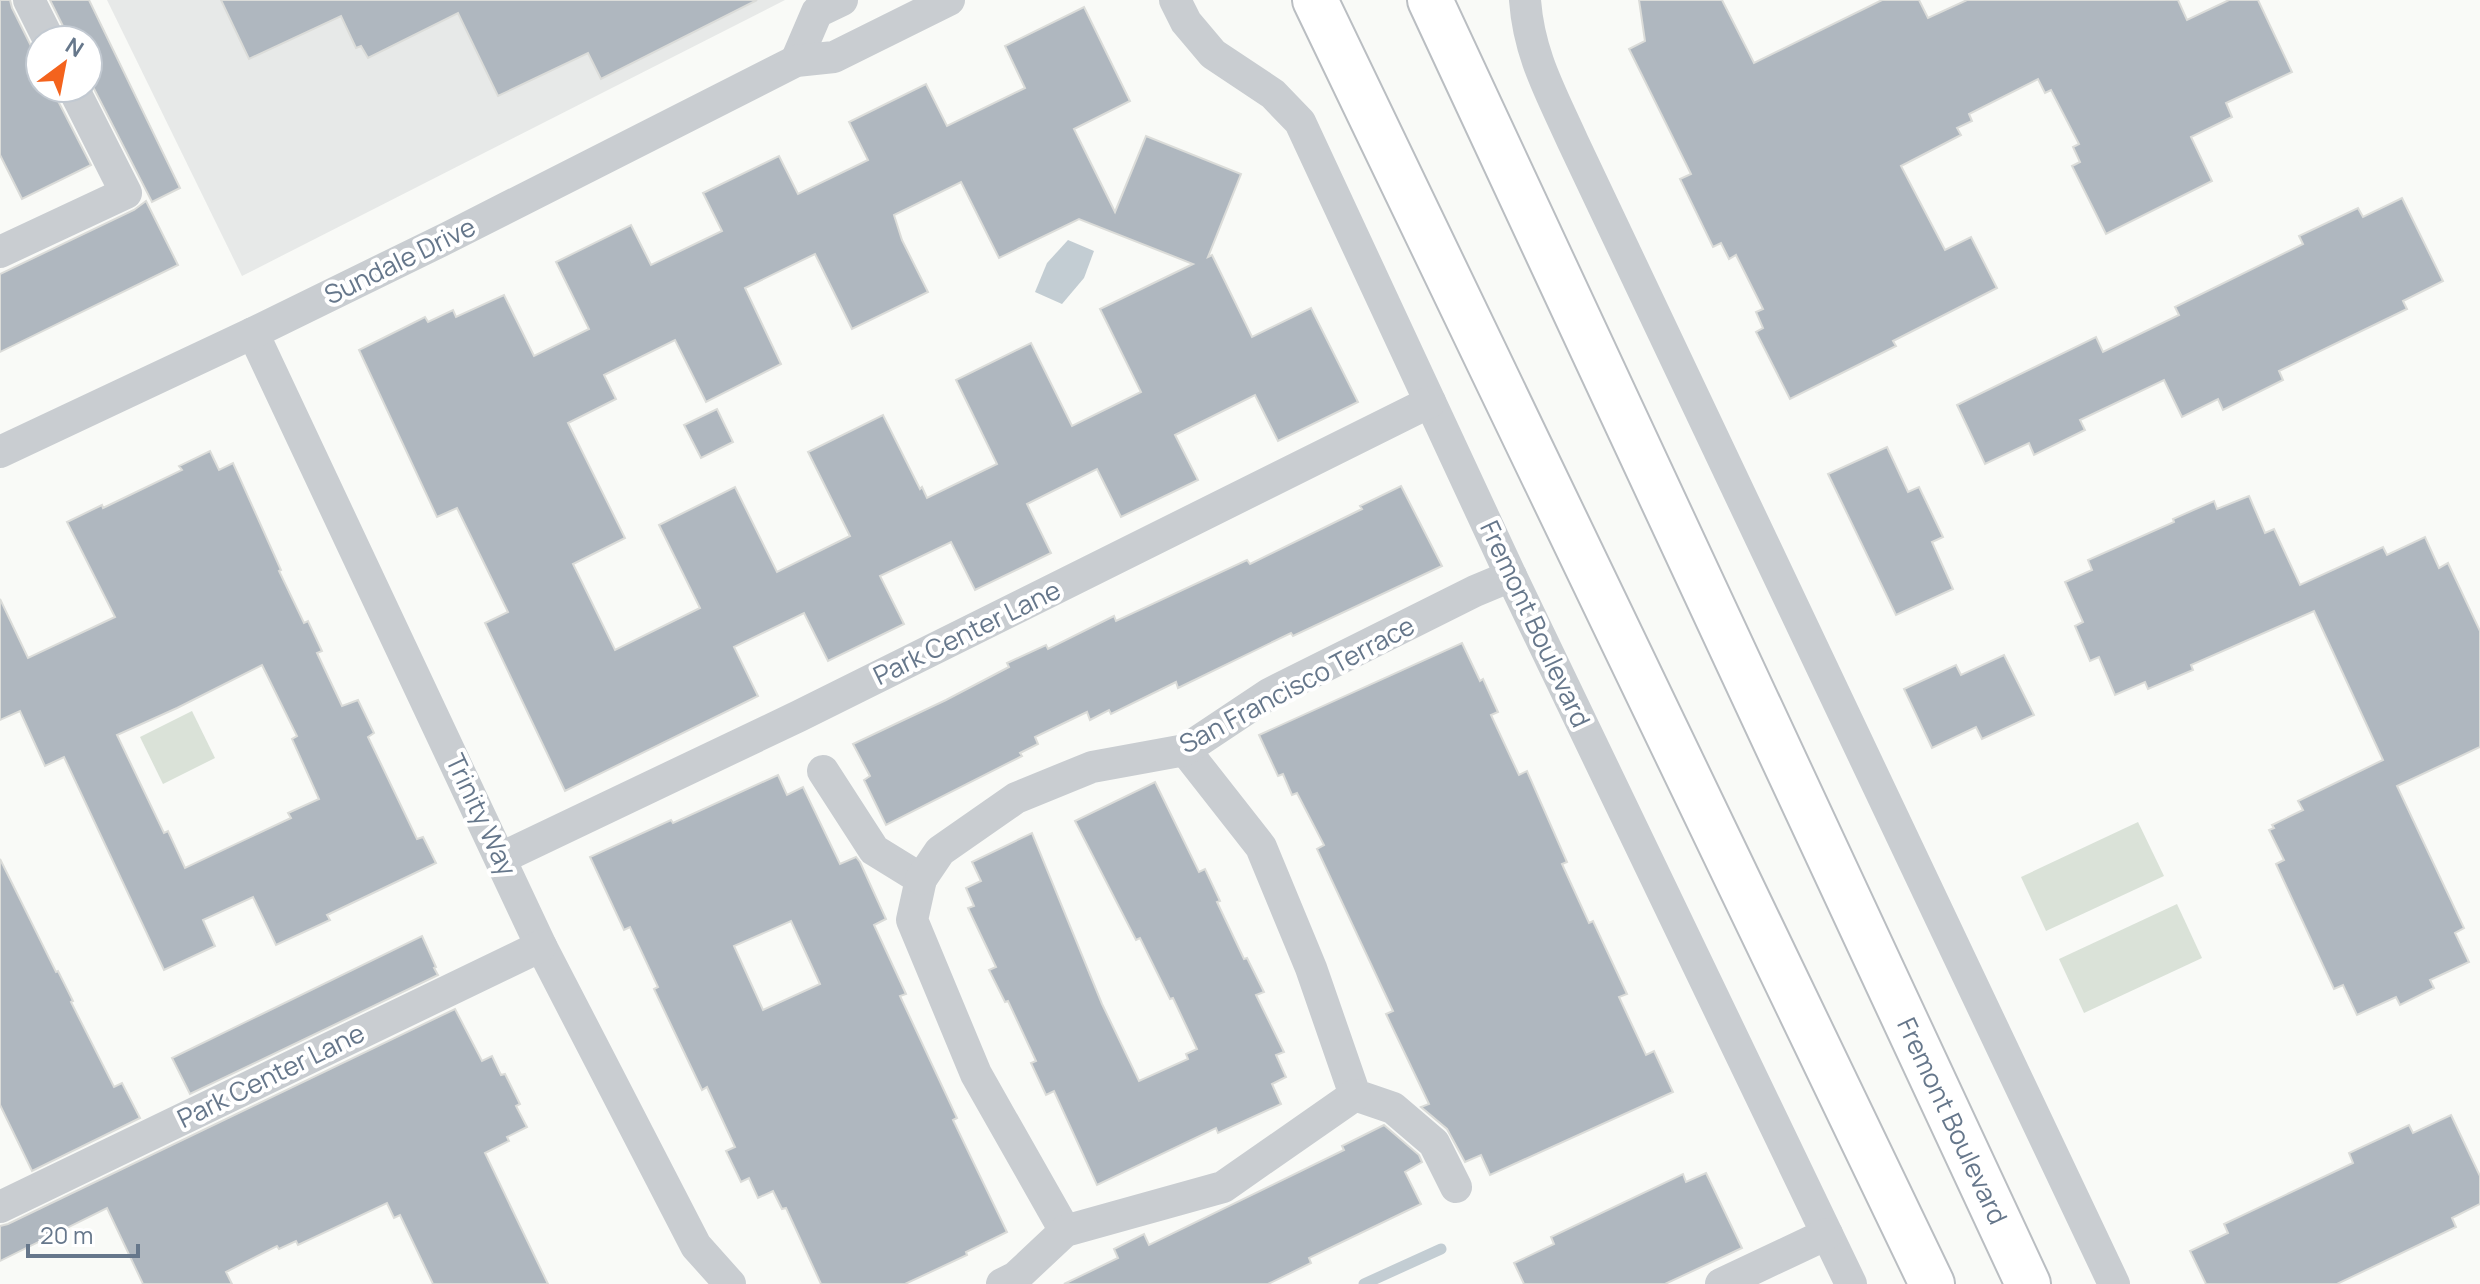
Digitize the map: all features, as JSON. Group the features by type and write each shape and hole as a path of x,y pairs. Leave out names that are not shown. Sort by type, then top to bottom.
{"main road":[{"path":"1315,0 1932,1284"},
{"name":"Fremont Boulevard","path":"1430,0 2028,1284"}],"street":[{"path":"29,0 41,24"},
{"path":"796,61 817,12 842,0"},
{"name":"Sundale Drive","path":"0,452 449,237 796,61 834,57 949,0"},
{"name":"Fremont Boulevard","path":"1175,0 1186,22 1213,54 1273,94 1300,122 1511,576 1851,1284"},
{"path":"1525,0 1527,27 1535,58 1573,142 2114,1284"},
{"path":"0,252 126,193 81,104"},
{"name":"Trinity Way","path":"253,333 541,946 696,1246 730,1284"},
{"name":"Park Center Lane","path":"501,858 799,716 1430,402"},
{"name":"San Francisco Terrace","path":"921,879 940,851 1016,798 1092,767 1185,750 1269,694 1511,576"},
{"path":"1185,750 1261,847 1311,968 1355,1095"},
{"path":"823,771 874,850 921,879 912,920 976,1074 1065,1231"},
{"name":"Park Center Lane","path":"0,1207 541,946"},
{"path":"1355,1095 1393,1108 1434,1143 1456,1187"},
{"path":"1002,1284 1016,1277 1065,1231 1223,1187 1355,1095"},
{"path":"1721,1284 1827,1234"}],"shaded area":[{"path":"107,0 785,0 242,276"},
{"path":"1068,240 1094,251 1084,278 1062,304 1035,292 1047,263"},
{"path":"192,711 215,758 163,784 140,737"},
{"path":"2138,822 2164,876 2046,931 2021,877"},
{"path":"2177,904 2202,958 2084,1013 2059,959"}],"building":[{"path":"0,0 10,0 24,32 24,104 60,104 91,165 22,199 0,155"},
{"path":"50,0 89,0 101,24 62,24"},
{"path":"221,0 757,0 601,79 588,53 498,96 458,13 368,58 361,46 356,48 341,16 249,59"},
{"path":"1639,0 1722,0 1754,63 1882,0 1919,0 1928,18 1967,0 2178,0 2187,20 2229,0 2258,0 2292,72 2226,103 2232,117 2191,137 2212,181 2106,234 2072,166 2080,162 2073,147 2079,144 2051,90 2045,93 2038,79 1969,114 1972,121 1957,128 1961,135 1901,166 1945,250 1971,237 1997,288 1893,341 1896,346 1790,399 1756,332 1763,328 1756,312 1763,309 1736,255 1729,259 1721,243 1713,247 1680,179 1691,174 1629,49 1645,41"},
{"path":"1084,7 1130,101 1074,129 1115,212 1146,136 1241,174 1208,257 1212,255 1252,337 1311,308 1358,402 1278,441 1255,395 1175,435 1198,480 1121,517 1097,469 1027,504 1051,553 975,590 951,542 880,576 904,624 828,661 804,613 734,647 758,696 565,791 485,623 508,612 457,508 437,517 359,350 425,317 428,322 453,310 456,317 504,295 534,356 589,329 556,262 631,225 651,265 722,231 703,193 779,156 798,194 868,160 849,122 926,84 947,126 1025,88 1005,46","holes":["961,182 999,258 1079,219 1193,264 1100,309 1141,392 1072,426 1031,343 956,380 997,464 927,498 883,415 808,452 850,536 777,572 735,487 659,525 700,608 615,650 573,564 625,538 568,423 616,399 604,375 675,340 706,402 781,364 745,288 815,254 852,329 928,292 902,240 894,215"]},
{"path":"104,31 180,188 152,202 102,104"},
{"path":"2402,198 2443,281 2403,301 2407,309 2279,371 2283,380 2223,410 2218,399 2182,417 2164,380 2080,420 2085,430 2034,455 2029,443 1985,464 1957,405 2096,337 2103,352 2179,315 2175,307 2303,244 2299,236 2358,208 2363,217"},
{"path":"146,201 178,265 0,352 0,274 134,210"},
{"path":"717,409 733,442 701,458 684,425"},
{"path":"1887,447 1908,492 1919,487 1943,537 1932,542 1953,589 1896,615 1828,474"},
{"path":"210,451 219,470 233,463 279,571 304,623 308,621 322,651 317,653 342,706 358,700 374,733 368,737 417,839 423,837 436,863 327,915 330,920 276,945 253,897 203,920 215,946 164,970 64,757 45,766 20,711 0,720 0,599 28,658 115,617 67,522 182,470 179,466","holes":["262,665 297,736 292,739 319,799 288,813 291,818 185,868 168,831 164,833 117,735"]},
{"path":"1401,486 1442,566 1293,636 1291,633 1178,688 1176,682 1111,714 1109,710 1090,720 1087,712 1035,737 1038,744 1020,753 1022,756 886,825 864,780 870,776 853,744 1009,667 1007,663 1046,645 1048,649 1114,616 1116,621 1247,560 1250,564 1362,509 1360,506"},
{"path":"2249,496 2265,533 2274,529 2300,585 2383,547 2387,555 2425,537 2439,568 2448,563 2480,631 2480,747 2397,786 2464,928 2455,933 2469,962 2430,980 2434,988 2400,1005 2396,997 2357,1015 2343,985 2334,989 2276,864 2284,860 2269,830 2274,828 2272,825 2303,810 2298,801 2383,760 2314,611 2191,665 2193,670 2148,689 2145,682 2115,695 2099,657 2090,661 2075,626 2083,622 2065,582 2092,570 2088,560 2214,501 2217,509"},
{"path":"1462,643 1498,712 1491,715 1519,775 1527,771 1567,862 1562,864 1627,994 1619,997 1646,1055 1654,1051 1673,1092 1490,1175 1481,1155 1465,1162 1447,1129 1421,1107 1429,1104 1386,1014 1393,1011 1317,849 1324,845 1297,793 1292,795 1283,774 1278,776 1259,735"},
{"path":"2004,655 2034,715 1982,739 1976,727 1932,748 1904,689 1956,665 1961,675"},
{"path":"778,775 787,795 803,787 840,864 856,857 860,862 886,919 874,925 906,994 900,996 957,1118 953,1120 1007,1232 905,1284 821,1284 786,1208 782,1209 773,1191 758,1198 749,1178 741,1182 726,1151 735,1147 707,1087 702,1090 654,989 658,987 630,927 624,930 590,857 671,820 673,823","holes":["791,921 820,984 763,1010 734,946"]},
{"path":"1155,782 1199,872 1205,869 1244,959 1247,958 1264,992 1256,995 1284,1052 1276,1055 1286,1077 1272,1084 1281,1104 1218,1133 1216,1128 1097,1185 1054,1091 1046,1095 1031,1063 1036,1061 1008,1001 1005,1002 989,970 996,967 968,908 974,906 966,888 981,881 972,862 1032,833 1102,1004 1139,1081 1188,1059 1186,1054 1197,1049 1173,998 1170,999 1140,938 1136,940 1075,821"},
{"path":"0,859 114,1087 122,1083 140,1118 32,1171 0,1105"},
{"path":"422,936 438,975 190,1094 172,1058"},
{"path":"455,1009 482,1061 492,1056 520,1104 516,1106 527,1127 507,1137 509,1141 485,1153 548,1284 433,1284 400,1215 394,1218 387,1203 298,1245 296,1241 279,1249 277,1246 226,1272 232,1284 143,1284 107,1208 0,1261 0,1226"},
{"path":"2451,1115 2480,1176 2480,1204 2452,1218 2456,1227 2337,1284 2206,1284 2190,1251 2228,1233 2224,1224 2353,1163 2349,1153 2409,1125 2413,1133"},
{"path":"1384,1125 1419,1155 1422,1162 1405,1172 1421,1204 1309,1258 1311,1263 1268,1284 1064,1284 1118,1258 1114,1249 1144,1234 1149,1245 1344,1150 1342,1146"},
{"path":"1706,1173 1742,1248 1665,1284 1524,1284 1514,1263 1554,1244 1551,1237 1683,1174 1686,1182"}],"waterway":[{"path":"1364,1284 1441,1249"}]}
